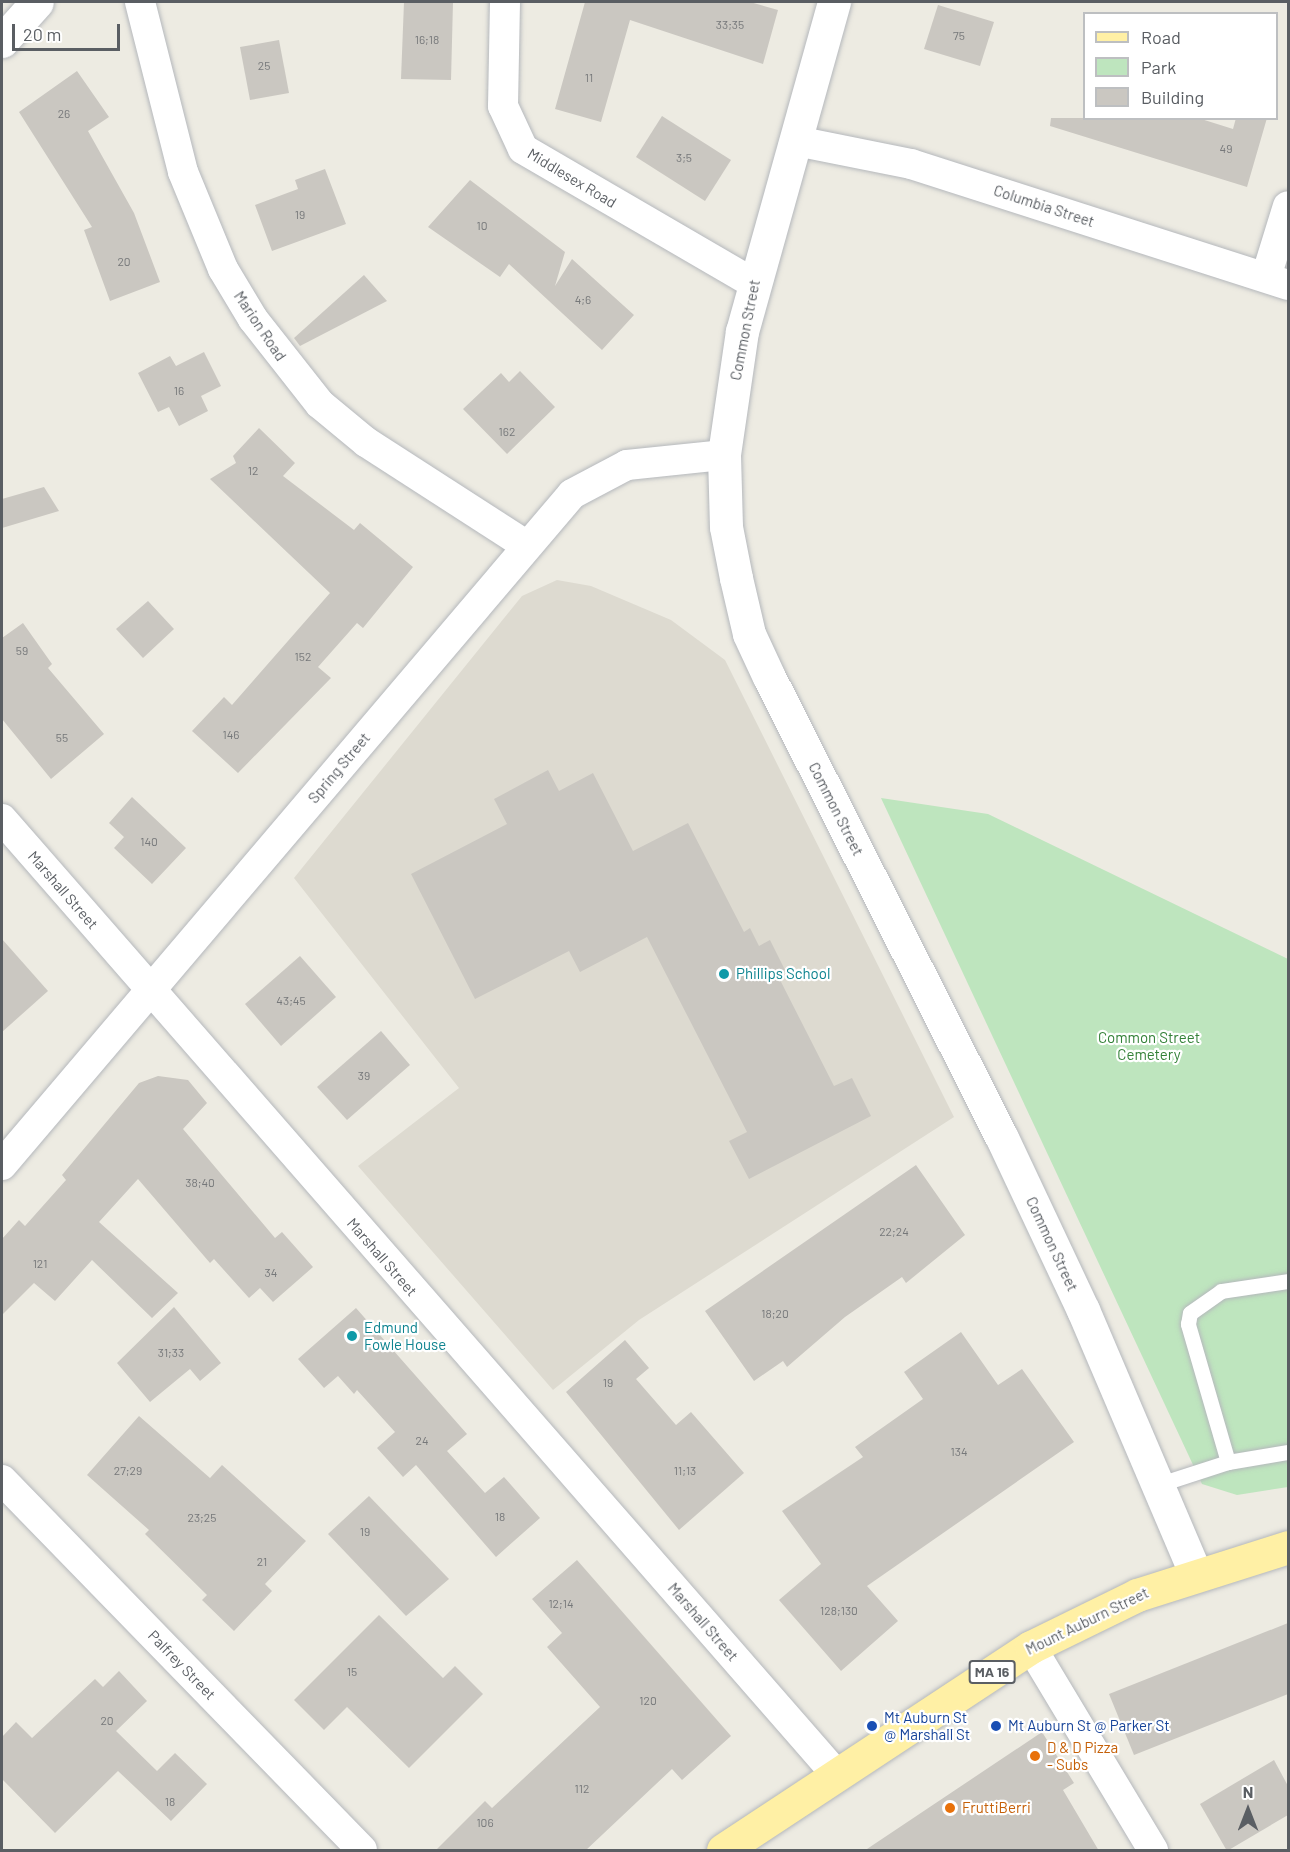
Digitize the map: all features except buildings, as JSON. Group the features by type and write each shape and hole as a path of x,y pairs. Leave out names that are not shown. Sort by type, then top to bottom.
{"main road":[{"path":"2,41 37,2"},
{"name":"Common Street","path":"834,2 796,141 753,283 724,455 726,527 749,634 1002,1138 1158,1485 1195,1573"},
{"name":"Mount Auburn Street","path":"723,1851 1031,1647 1195,1573 1288,1547"}],"street":[{"name":"Marion Road","path":"140,2 165,115 201,223 259,328 320,404 366,442 526,545"},
{"name":"Middlesex Road","path":"504,2 503,106 524,149 753,283"},
{"name":"Columbia Street","path":"796,141 911,164 1277,281"},
{"path":"1277,281 1288,206"},
{"name":"Spring Street","path":"2,1165 526,545 572,494 600,476 661,458 724,455"},
{"name":"Marshall Street","path":"2,819 149,991 836,1774"},
{"name":"Palfrey Street","path":"2,1480 362,1851"},
{"path":"1031,1647 1153,1851"}],"lane":[{"path":"1228,1462 1188,1324 1190,1313 1221,1291 1288,1281"},
{"path":"1158,1485 1228,1462 1288,1452"}],"shaded area":[{"path":"557,580 591,586 671,620 725,660 954,1117 639,1320 553,1390 358,1166 459,1088 294,878 522,596"}],"green space":[{"name":"Common Street Cemetery","path":"881,798 988,814 1288,959 1288,1487 1237,1495 1202,1484"}],"place":[{"name":"Phillips School","path":"724,974"},
{"name":"Edmund Fowle House","path":"352,1336"},
{"name":"Mt Auburn St @ Marshall St","path":"872,1726"},
{"name":"Mt Auburn St @ Parker St","path":"996,1726"},
{"name":"D & D Pizza - Subs","path":"1035,1756"},
{"name":"FruttiBerri","path":"950,1808"}]}
